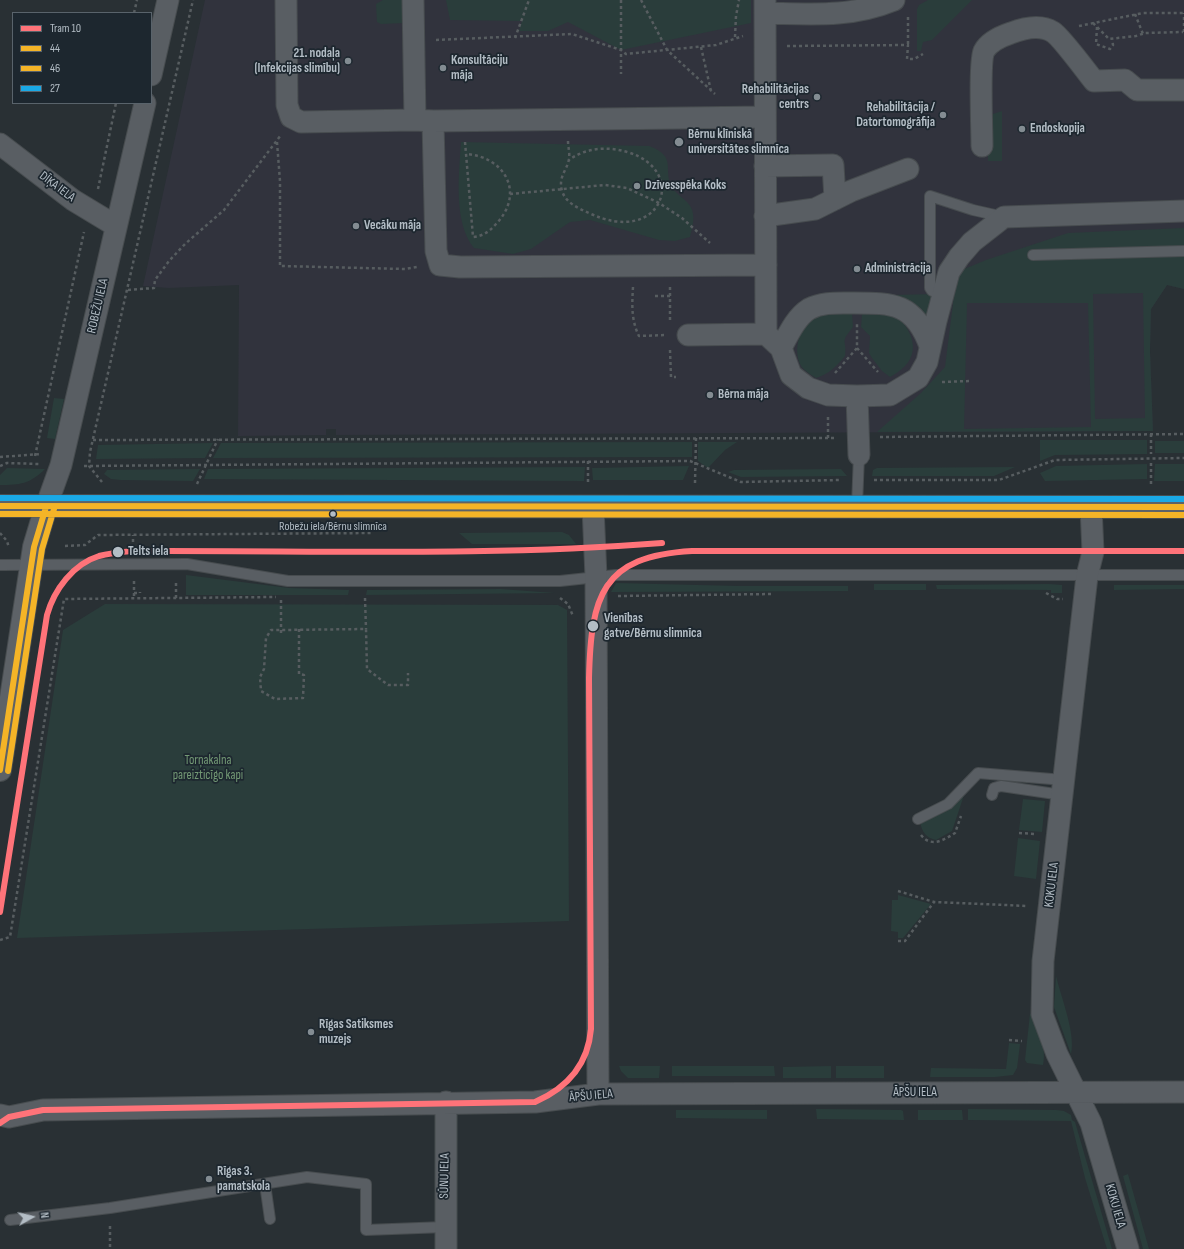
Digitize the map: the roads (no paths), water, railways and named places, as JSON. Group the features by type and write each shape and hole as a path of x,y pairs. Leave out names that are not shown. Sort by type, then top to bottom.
{"main road":[{"path":"0,506 1184,506"},
{"path":"0,770 34,547 46,506"}],"street":[{"path":"152,71 168,0"},
{"path":"286,0 287,105 291,118 301,122 765,117"},
{"path":"413,0 414,40 424,120 436,251 440,265 460,268 766,265"},
{"path":"901,7 765,23 766,265 774,341 791,375 808,388 828,394 857,396 890,395 918,378 927,362 949,272 972,242 1004,217 1184,210"},
{"path":"982,146 984,52 991,43 1004,35 1019,30 1038,27 1053,32 1094,81 1124,80 1137,90 1184,90"},
{"name":"ROBEŽU IELA","path":"46,506 61,465 145,104"},
{"name":"DĪĶA IELA","path":"0,144 72,200 116,226"},
{"path":"765,166 834,165 835,200"},
{"path":"766,216 816,209 851,191 908,169"},
{"path":"679,335 774,341 809,310 826,303 886,303 898,306 916,320 924,330 930,346"},
{"path":"857,396 859,446"},
{"name":"KOKU IELA","path":"1091,506 1092,552 1087,576 1043,961 1042,1014 1057,1054 1091,1123 1128,1249"},
{"path":"593,507 596,576 598,1094"},
{"name":"ĀPŠU IELA","path":"0,1116 9,1117 43,1110 446,1102 535,1102 598,1094 1184,1092"},
{"name":"SŪNU IELA","path":"446,1102 446,1249"}],"lane":[{"path":"943,292 932,291 930,288 930,196 973,210 1004,217"},
{"path":"1033,255 1184,251"},
{"path":"857,506 859,446"},
{"path":"0,565 187,564 288,581 560,580 616,575 1184,575"},
{"path":"918,819 948,804 978,773 1063,787"},
{"path":"992,795 994,788 1001,786 1063,787"},
{"path":"10,1220 110,1208 307,1177 366,1184 366,1230 445,1227"},
{"path":"265,1184 270,1218"}],"tram line":[{"name":"10","path":"0,912 47,615 54,596 60,587 81,565 99,556 133,551 398,552 530,550 662,543"},
{"name":"10","path":"0,1123 9,1117 43,1110 535,1102 557,1090 574,1074 580,1064 589,1042 591,1029 589,678 593,625 598,604 607,586 620,572 638,562 662,555 692,551 1184,551"}],"place":[{"name":"21. nodaļa (Infekcijas slimību)","path":"348,61"},
{"name":"Konsultāciju māja","path":"443,68"},
{"name":"Rehabilitācijas centrs","path":"817,97"},
{"name":"Rehabilitācija / Datortomogrāfija","path":"943,115"},
{"name":"Endoskopija","path":"1022,129"},
{"name":"Bērnu klīniskā universitātes slimnīca","path":"679,142"},
{"name":"Dzīvesspēka Koks","path":"637,186"},
{"name":"Vecāku māja","path":"356,226"},
{"name":"Administrācija","path":"857,269"},
{"name":"Bērna māja","path":"710,395"},
{"name":"Robežu iela/Bērnu slimnīca","path":"333,514"},
{"name":"Telts iela","path":"118,552"},
{"name":"Vienības gatve/Bērnu slimnīca","path":"593,626"},
{"name":"Rīgas Satiksmes muzejs","path":"311,1032"},
{"name":"Rīgas 3. pamatskola","path":"209,1179"}],"park label":[{"name":"Torņakalna pareizticīgo kapi","path":"208,768"}]}
